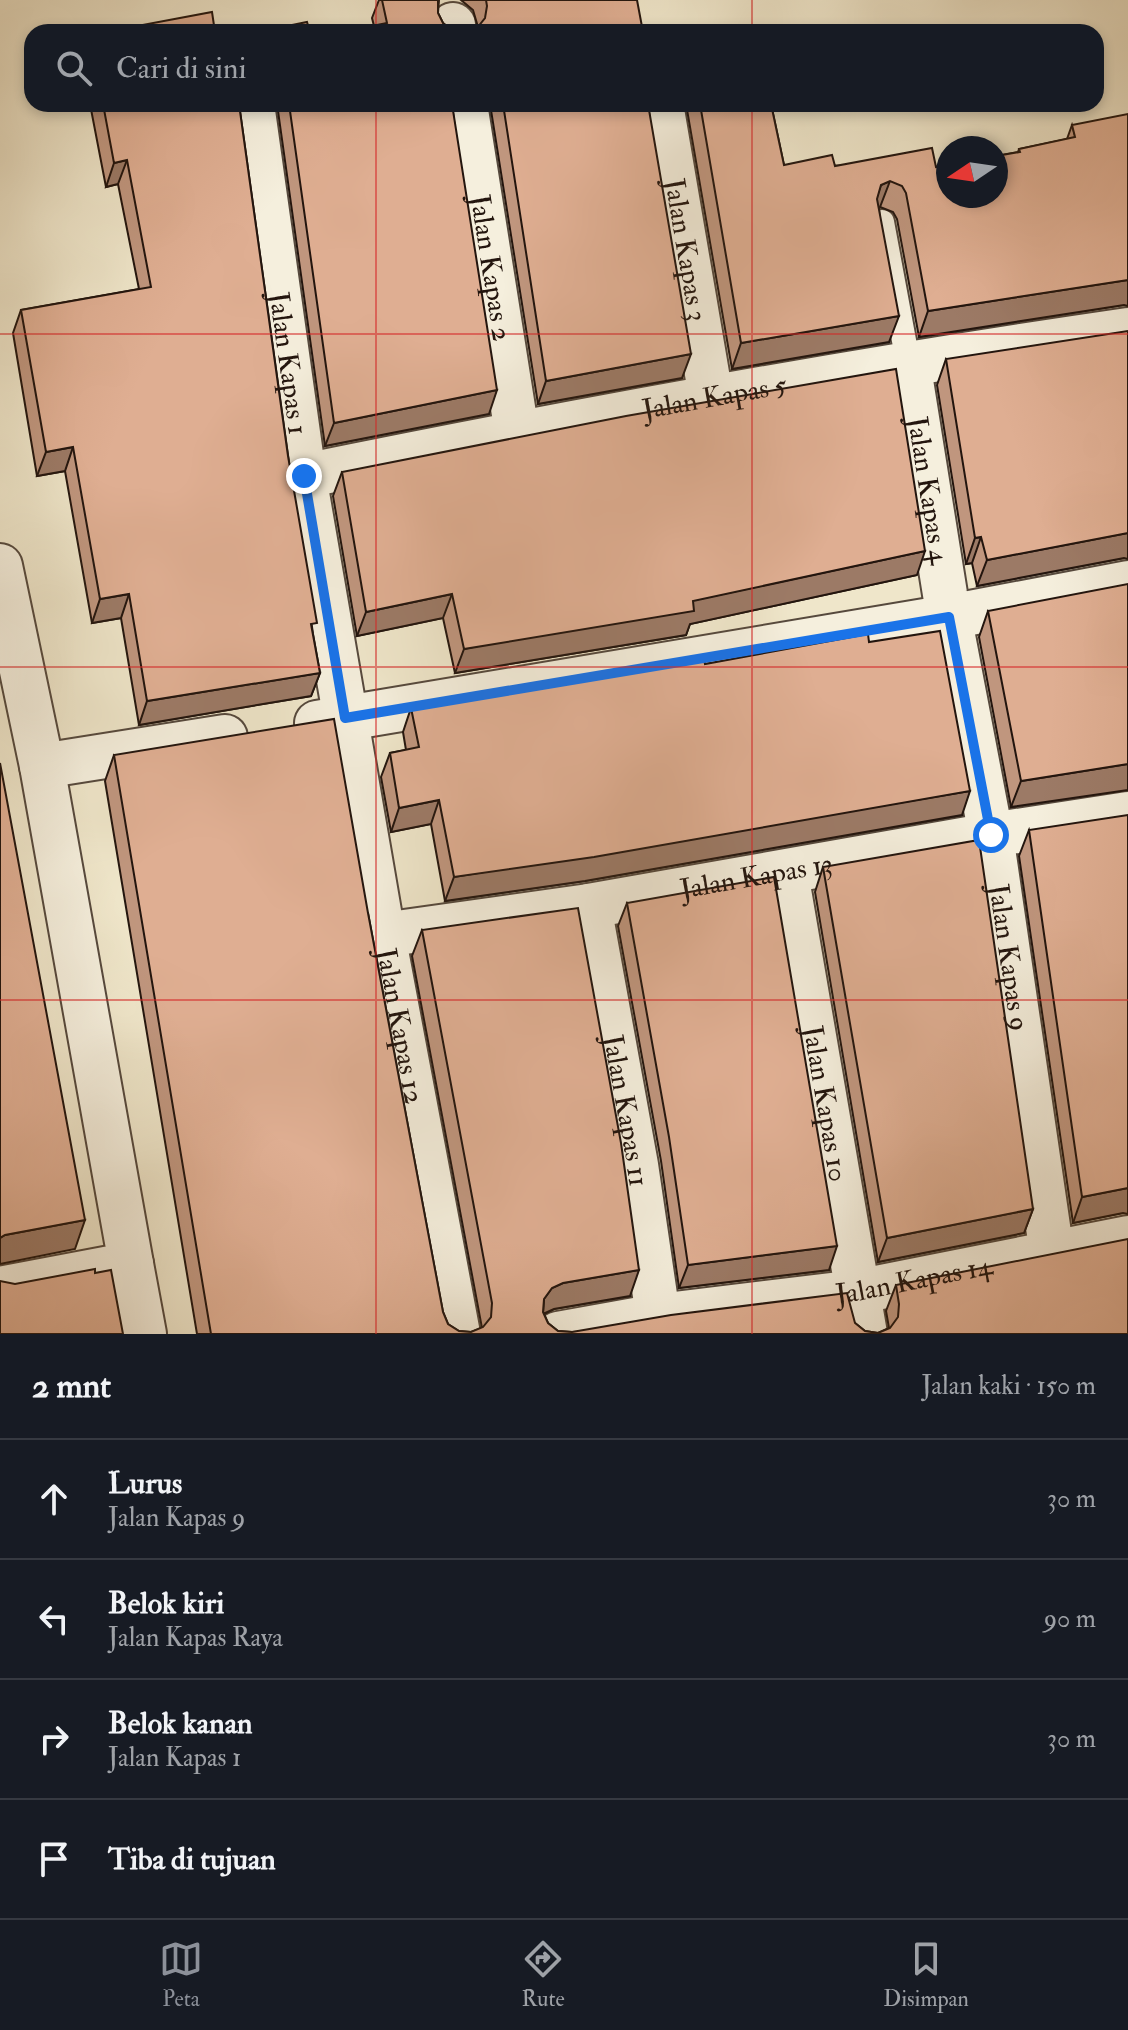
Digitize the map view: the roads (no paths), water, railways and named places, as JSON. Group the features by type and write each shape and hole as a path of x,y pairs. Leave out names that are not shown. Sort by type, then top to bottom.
{"street":[{"name":"Jalan Kapas 1","path":"253,112 304,476 345,718"},
{"name":"Jalan Kapas 2","path":"466,112 517,433"},
{"name":"Jalan Kapas 3","path":"662,112 711,397"},
{"name":"Jalan Kapas 5","path":"304,476 517,433 908,362 1128,330"},
{"name":"Jalan Kapas 4","path":"908,362 949,617"},
{"path":"0,566 42,766 144,1334"},
{"path":"42,766 949,617 1128,583"},
{"name":"Jalan Kapas 9","path":"949,617 991,835 1052,1254"},
{"name":"Jalan Kapas 12","path":"345,718 458,1334"},
{"name":"Jalan Kapas 13","path":"383,935 589,906 1128,814"},
{"name":"Jalan Kapas 10","path":"786,873 861,1313"},
{"name":"Jalan Kapas 11","path":"589,906 636,1165 658,1316"},
{"name":"Jalan Kapas 14","path":"558,1334 658,1316 861,1313 1052,1254 1128,1238"},
{"path":"0,1289 131,1264"}],"lane":[{"path":"882,222 908,362"}]}
